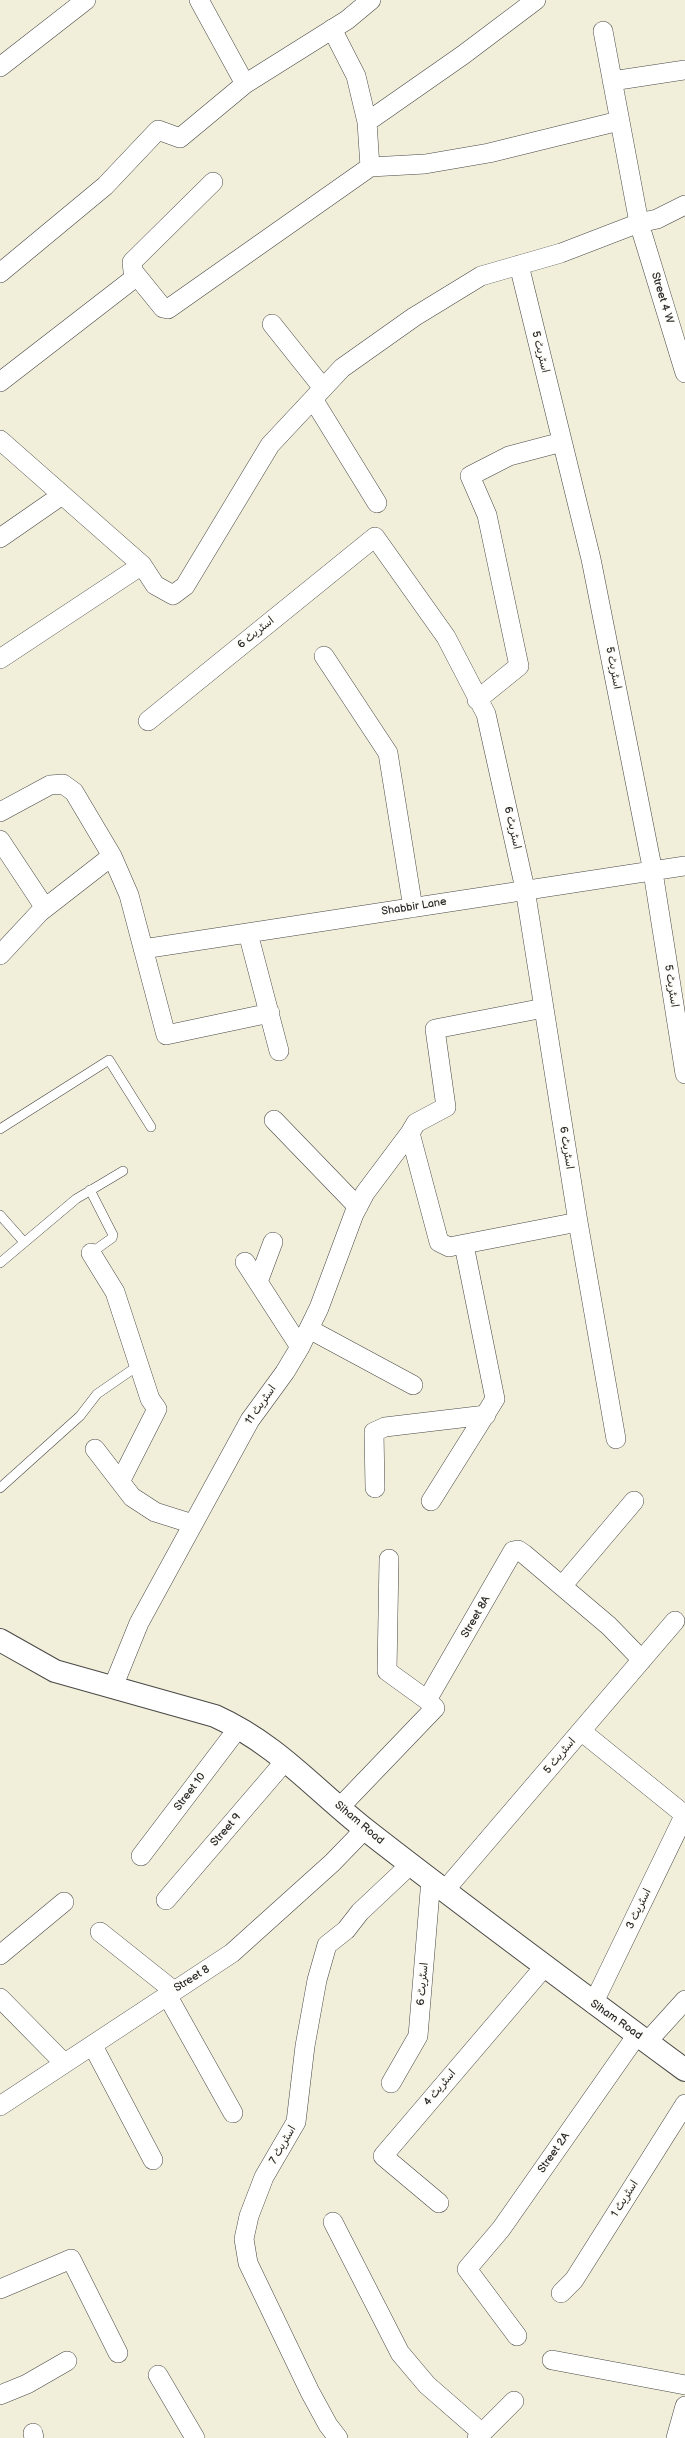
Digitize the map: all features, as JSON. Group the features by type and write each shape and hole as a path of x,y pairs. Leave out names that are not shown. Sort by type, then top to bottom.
{"street":[{"path":"0,67 86,0"},
{"path":"199,0 245,84"},
{"path":"2,267 105,186 158,130 180,138 245,84 332,29 371,0"},
{"path":"367,122 463,56 536,0"},
{"path":"332,29 356,76 367,122 370,167"},
{"name":"Street 4 W","path":"603,32 639,223 685,373"},
{"path":"612,81 685,70"},
{"path":"212,182 132,262 133,271 163,308 168,309 370,167 425,164 489,154 619,121"},
{"path":"0,440 142,566 155,584 173,595 185,586 270,445 342,368 414,317 481,276 561,253 639,223 658,220 685,205"},
{"name":"اسٹریٹ 5","path":"519,265 591,559 653,872 685,1074"},
{"path":"0,382 137,276"},
{"path":"272,324 318,394 377,504"},
{"path":"477,700 519,666 487,515 470,476 509,456 562,442"},
{"path":"0,538 62,495"},
{"name":"اسٹریٹ 6","path":"148,721 375,537 446,637 477,700 486,714 525,889 578,1222 616,1439"},
{"path":"0,659 142,566"},
{"path":"324,656 388,754 413,908"},
{"path":"0,812 50,785 62,784 74,792 112,856 129,895 166,1035 270,1013"},
{"path":"0,840 45,908"},
{"path":"0,955 45,908 112,856"},
{"name":"Shabbir Lane","path":"143,949 413,908 525,889 653,872 685,866"},
{"path":"248,933 279,1051"},
{"name":"اسٹریٹ 11","path":"113,1688 139,1623 250,1420 285,1372 300,1347 322,1301 358,1207 365,1193 412,1137 416,1123 446,1107 435,1028 544,1008"},
{"path":"274,1120 358,1207"},
{"path":"412,1137 439,1242 449,1247 464,1245 578,1222"},
{"path":"258,1282 273,1242"},
{"path":"431,1501 495,1399 464,1245"},
{"path":"90,1253 115,1292 150,1399 157,1409 121,1480"},
{"path":"246,1262 300,1347"},
{"path":"308,1329 413,1385"},
{"path":"375,1488 374,1432 385,1427 486,1415"},
{"path":"94,1449 121,1480 132,1497 155,1512 193,1524"},
{"path":"562,1586 634,1501"},
{"name":"Street 8A","path":"427,1700 513,1551 518,1550 608,1626 642,1660"},
{"path":"340,1807 435,1708 427,1700 387,1671 389,1558"},
{"name":"اسٹریٹ 5","path":"438,1885 581,1731 675,1621"},
{"name":"Siham Road","path":"0,1640 55,1671 215,1716 239,1727 286,1760 365,1829 593,2004 685,2070"},
{"name":"Street 10","path":"142,1856 239,1727"},
{"path":"581,1731 685,1815"},
{"name":"Street 9","path":"166,1900 286,1760"},
{"name":"اسٹریٹ 3","path":"593,2004 685,1815"},
{"name":"Street 8","path":"0,2106 232,1953 332,1864 365,1829"},
{"name":"اسٹریٹ 7","path":"338,2438 328,2425 310,2392 248,2263 244,2239 250,2216 264,2177 296,2122 306,2046 317,1980 327,1944 346,1930 360,1912 411,1864"},
{"name":"اسٹریٹ 6","path":"391,2083 418,2036 438,1885"},
{"path":"0,1955 64,1902"},
{"path":"100,1932 171,1993 233,2113"},
{"name":"اسٹریٹ 4","path":"438,2203 383,2156 545,1966"},
{"path":"0,1998 64,2064"},
{"name":"Street 2A","path":"517,2336 467,2269 501,2229 642,2039 685,2000"},
{"path":"93,2046 153,2160"},
{"name":"اسٹریٹ 1","path":"561,2293 574,2280 685,2104"},
{"path":"333,2222 400,2352 427,2385 480,2436 514,2401"},
{"path":"0,2289 72,2259 118,2353"},
{"path":"552,2360 685,2385"},
{"path":"0,2395 27,2384 67,2362"},
{"path":"158,2375 196,2438"},
{"path":"676,2438 685,2406"}],"lane":[{"path":"0,1129 109,1060 151,1127"},
{"path":"0,1263 54,1215 90,1190 123,1171"},
{"path":"90,1190 113,1235 112,1238 90,1253"},
{"path":"0,1216 24,1242"},
{"path":"0,1488 80,1416 97,1394 139,1365"}]}
